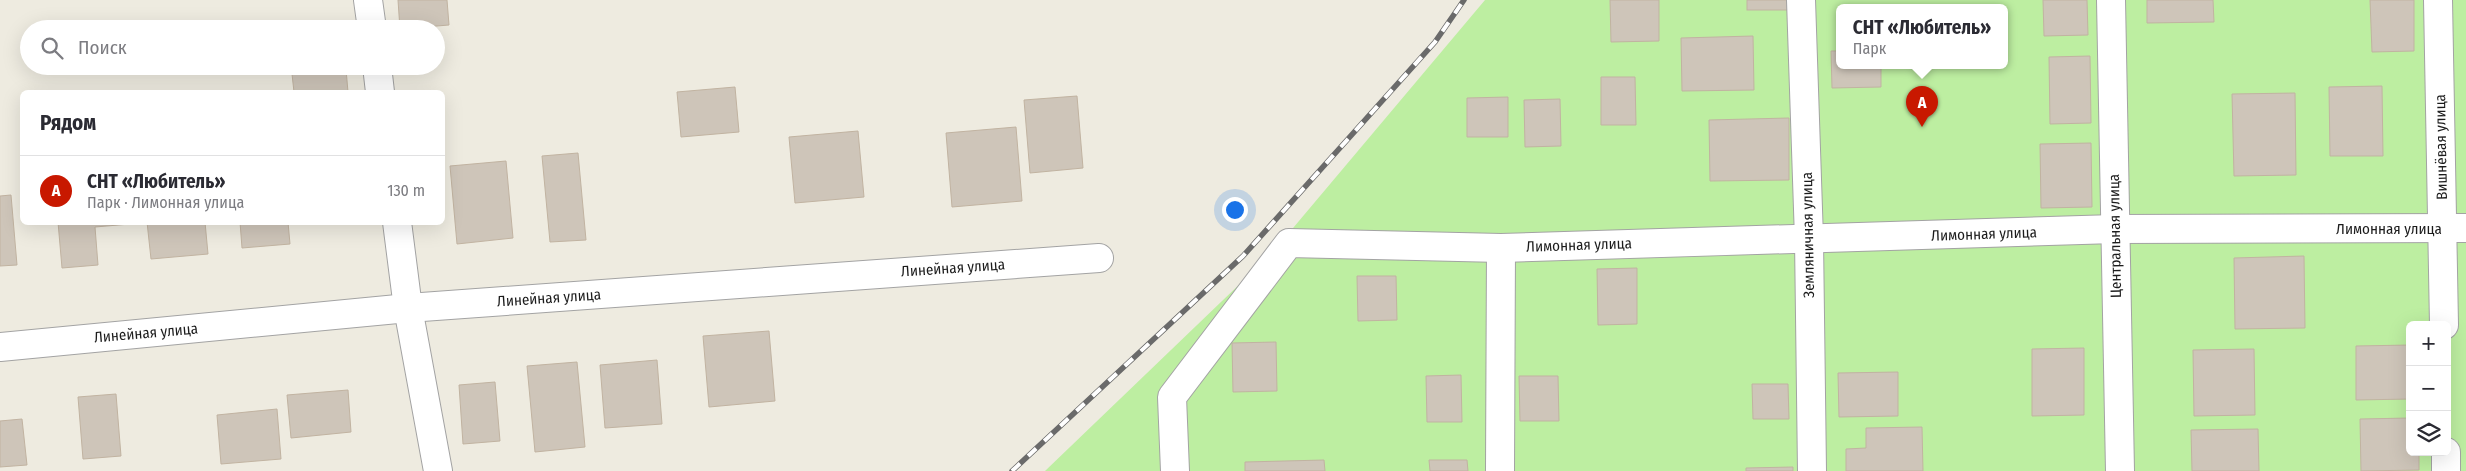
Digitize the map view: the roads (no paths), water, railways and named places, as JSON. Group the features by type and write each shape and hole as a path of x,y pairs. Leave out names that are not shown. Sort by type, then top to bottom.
{"street":[{"path":"368,0 371,20"},
{"name":"Земляничная улица","path":"1801,0 1809,239 1812,471"},
{"name":"Центральная улица","path":"2111,0 2120,471"},
{"name":"Вишнёвая улица","path":"2438,0 2454,229 2444,321"},
{"path":"378,75 380,90"},
{"path":"397,225 408,308 438,471"},
{"name":"Лимонная улица","path":"1175,471 1172,397 1289,243 1501,248 2115,230 2454,229"},
{"path":"1500,471 1501,248"},
{"name":"Линейная улица","path":"0,347 408,308 1099,258"},
{"path":"2446,456 2446,471"}],"railway":[{"path":"1012,471 1243,256 1435,42 1464,0"}],"place":[{"name":"СНТ «Любитель»","path":"1922,127"}]}
